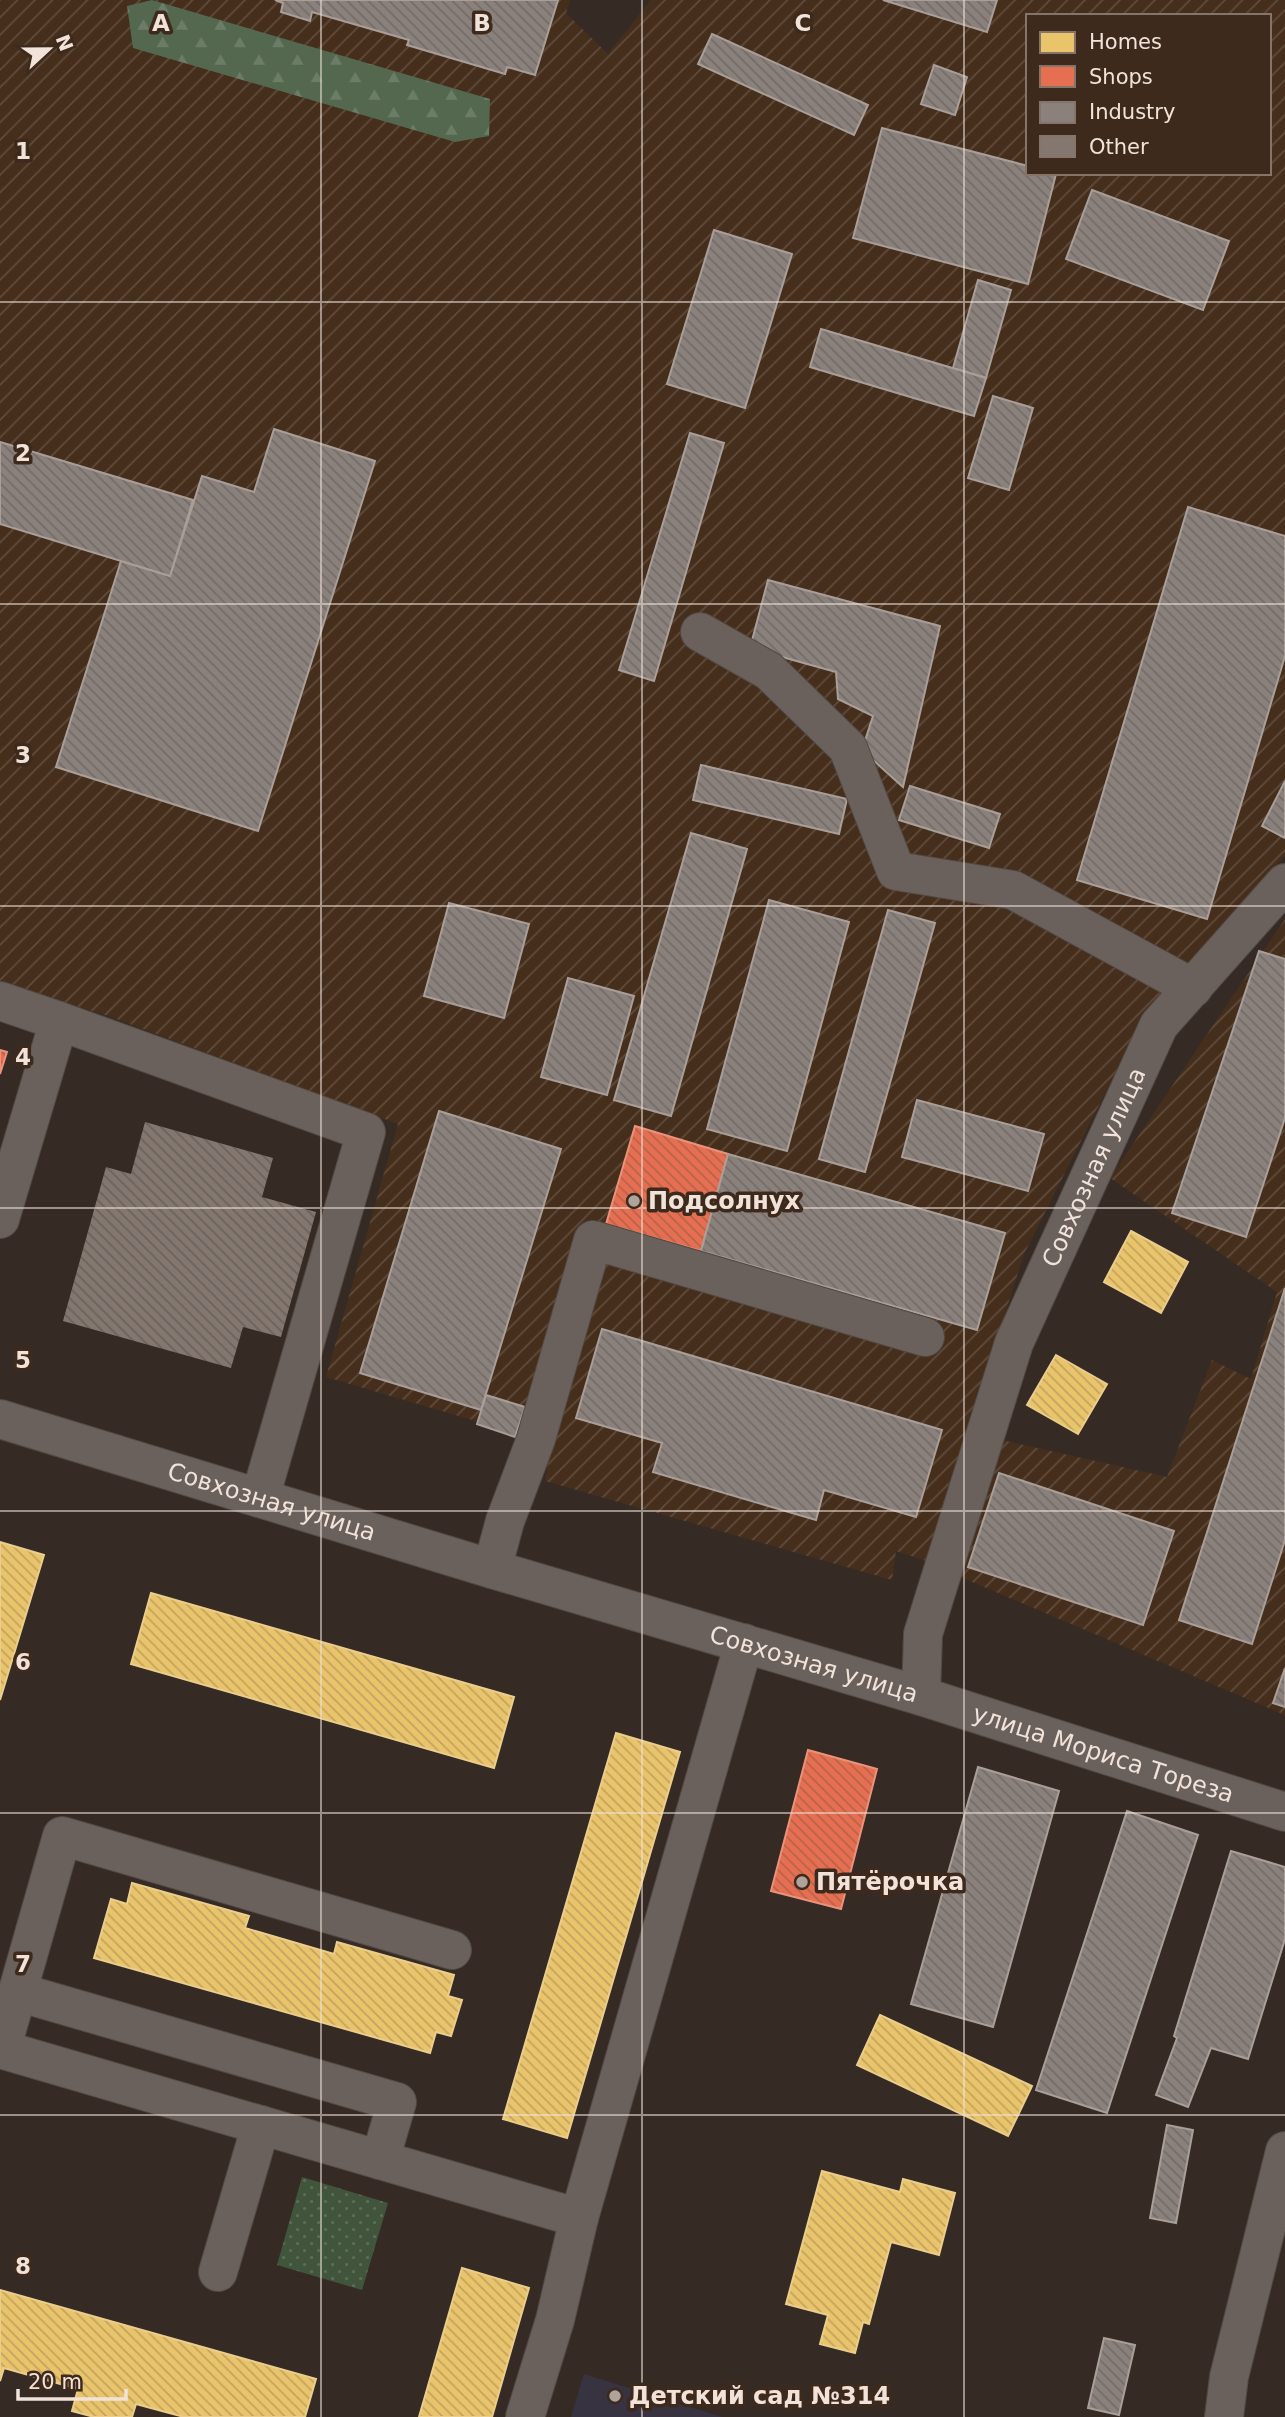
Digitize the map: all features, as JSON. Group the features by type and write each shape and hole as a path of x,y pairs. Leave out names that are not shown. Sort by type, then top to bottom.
{"street":[{"path":"700,632 769,671 848,748 896,871 1013,890 1193,988"},
{"name":"Совхозная улица","path":"0,1419 921,1696 923,1634 1014,1343 1159,1025 1285,883"},
{"path":"0,1001 366,1132 260,1498"},
{"path":"0,1219 59,1021"},
{"path":"492,1569 505,1521 536,1439 593,1240 926,1337"},
{"path":"525,2417 555,2320 579,2218 744,1643"},
{"name":"улица Мориса Тореза","path":"921,1696 1285,1812"},
{"path":"452,1950 62,1836 1,2049 579,2218"},
{"path":"18,1992 397,2102 380,2160"},
{"path":"218,2272 261,2126"},
{"path":"1224,2417 1229,2377 1285,2151"}],"shaded area":[{"path":"0,0 570,0 566,13 608,54 651,0 1285,0 1285,855 1145,1014 1024,1254 926,1561 896,1551 892,1580 545,1481 551,1443 326,1377 398,1124 108,1016 0,982"},
{"path":"1285,919 1285,1715 956,1575 1002,1440 1167,1477 1212,1360 1251,1379 1277,1292 1110,1178"},
{"name":"Детский сад №314","path":"584,2374 722,2417 571,2417"}],"green space":[{"path":"152,0 490,99 489,136 455,142 133,48 127,6"},
{"path":"302,2177 388,2203 362,2290 277,2265"}],"building: Homes":[{"path":"1131,1231 1188,1262 1161,1313 1104,1282"},
{"path":"1056,1355 1107,1384 1078,1434 1027,1405"},
{"path":"0,1542 44,1555 0,1700"},
{"path":"151,1593 514,1697 494,1768 131,1664"},
{"path":"616,1733 680,1752 567,2138 503,2119"},
{"path":"132,1883 249,1916 245,1928 334,1954 337,1942 454,1975 448,1996 462,2000 451,2036 436,2032 430,2053 94,1958 111,1899 127,1904"},
{"path":"880,2015 1032,2086 1008,2136 857,2065"},
{"path":"822,2171 900,2192 903,2179 955,2193 939,2255 891,2242 869,2324 863,2322 855,2353 820,2344 828,2315 786,2304"},
{"path":"462,2268 529,2288 492,2417 419,2417"},
{"path":"0,2290 316,2379 305,2417 184,2417 136,2404 132,2417 94,2417 72,2411 78,2389 4,2368 0,2381"}],"building: Shops":[{"path":"0,1050 7,1052 0,1074"},
{"path":"635,1126 728,1154 701,1251 606,1224"},
{"path":"808,1750 877,1769 841,1909 771,1891"}],"building: Industry":[{"path":"275,0 558,0 535,75 507,67 505,74 407,45 409,40 312,12 310,21 281,12 283,3"},
{"path":"883,0 997,0 987,32"},
{"path":"712,34 868,105 854,135 698,64"},
{"path":"934,65 967,77 955,115 921,104"},
{"path":"882,128 1026,165 1026,175 1056,175 1028,284 853,238"},
{"path":"1092,190 1229,241 1203,310 1066,259"},
{"path":"714,230 792,254 745,408 667,384"},
{"path":"978,280 1011,290 986,378 953,368"},
{"path":"821,329 986,378 974,416 810,367"},
{"path":"993,396 1033,408 1009,490 968,478"},
{"path":"274,429 375,461 258,831 56,767 121,561 170,576 202,476 254,492"},
{"path":"690,433 724,443 654,681 619,670"},
{"path":"0,442 193,500 170,576 0,524"},
{"path":"1188,507 1285,536 1285,656 1207,919 1077,880"},
{"path":"768,580 940,626 903,787 862,750 873,716 838,699 836,672 750,648"},
{"path":"701,765 847,799 839,834 693,800"},
{"path":"1285,781 1285,838 1262,826"},
{"path":"910,786 1000,814 989,848 899,820"},
{"path":"691,833 747,849 671,1116 614,1100"},
{"path":"769,900 849,922 787,1151 707,1129"},
{"path":"449,903 529,924 504,1018 424,996"},
{"path":"888,910 935,923 865,1172 819,1159"},
{"path":"1259,951 1285,959 1285,1118 1246,1237 1172,1213"},
{"path":"568,978 634,996 607,1095 541,1077"},
{"path":"917,1100 1044,1134 1028,1191 902,1157"},
{"path":"439,1111 561,1149 481,1410 360,1373"},
{"path":"728,1154 1005,1233 977,1330 701,1251"},
{"path":"1285,1288 1285,1540 1252,1644 1179,1620"},
{"path":"602,1329 942,1430 916,1517 824,1490 816,1520 653,1472 662,1443 576,1418"},
{"path":"486,1395 525,1407 515,1437 477,1424"},
{"path":"999,1473 1174,1531 1143,1625 968,1567"},
{"path":"1285,1668 1285,1707 1273,1703"},
{"path":"978,1767 1059,1791 993,2027 911,2004"},
{"path":"1127,1811 1198,1835 1107,2113 1036,2090"},
{"path":"1231,1851 1285,1867 1285,1939 1248,2059 1211,2048 1188,2107 1156,2095 1177,2038 1174,2036"},
{"path":"1167,2125 1193,2130 1176,2223 1150,2218"},
{"path":"1104,2338 1135,2345 1119,2415 1088,2408"}],"building: Other":[{"path":"145,1122 273,1158 262,1197 316,1212 281,1337 243,1327 231,1368 63,1321 106,1167 131,1174"}],"place":[{"name":"Подсолнух","path":"634,1201"},
{"name":"Пятёрочка","path":"802,1882"},
{"name":"Детский сад №314","path":"615,2396"}]}
